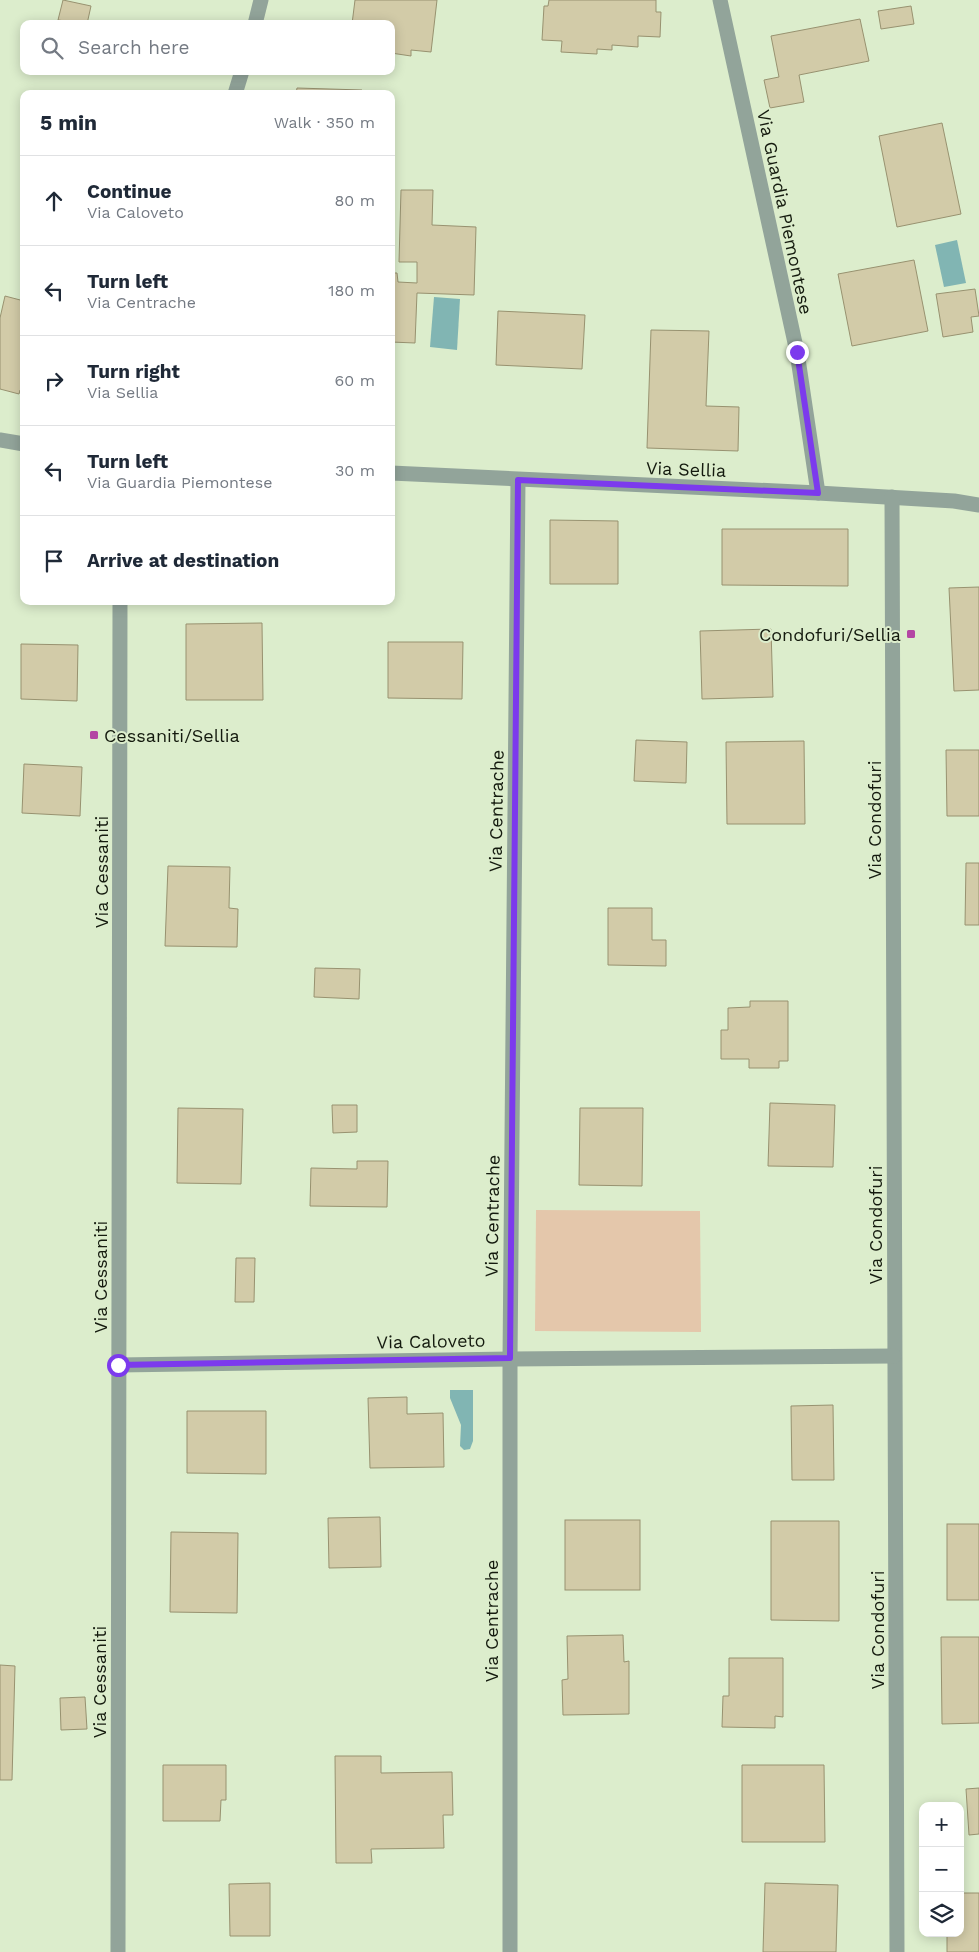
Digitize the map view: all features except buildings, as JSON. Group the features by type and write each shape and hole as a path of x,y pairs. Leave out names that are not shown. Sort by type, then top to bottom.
{"street":[{"path":"256,20 261,0"},
{"name":"Via Guardia Piemontese","path":"720,0 797,352 818,493"},
{"path":"236,90 241,75"},
{"path":"0,440 20,443"},
{"name":"Via Sellia","path":"395,473 892,497 979,505"},
{"name":"Via Centrache","path":"510,1952 510,1358 518,480"},
{"name":"Via Condofuri","path":"892,497 897,1952"},
{"name":"Via Cessaniti","path":"118,1952 120,605"},
{"name":"Via Caloveto","path":"118,1365 510,1358 894,1356"}],"shaded area":[{"path":"536,1210 700,1211 701,1332 535,1331"}],"water":[{"path":"957,240 966,283 944,287 935,245"},
{"path":"434,297 460,299 457,350 430,347"},
{"path":"450,1390 473,1390 473,1441 470,1449 464,1450 460,1446 461,1425 450,1398"}],"place":[{"name":"Condofuri/Sellia","path":"911,634"},
{"name":"Cessaniti/Sellia","path":"94,735"}],"route":[{"path":"118,1365 510,1358 518,480 818,493 797,352"}]}
